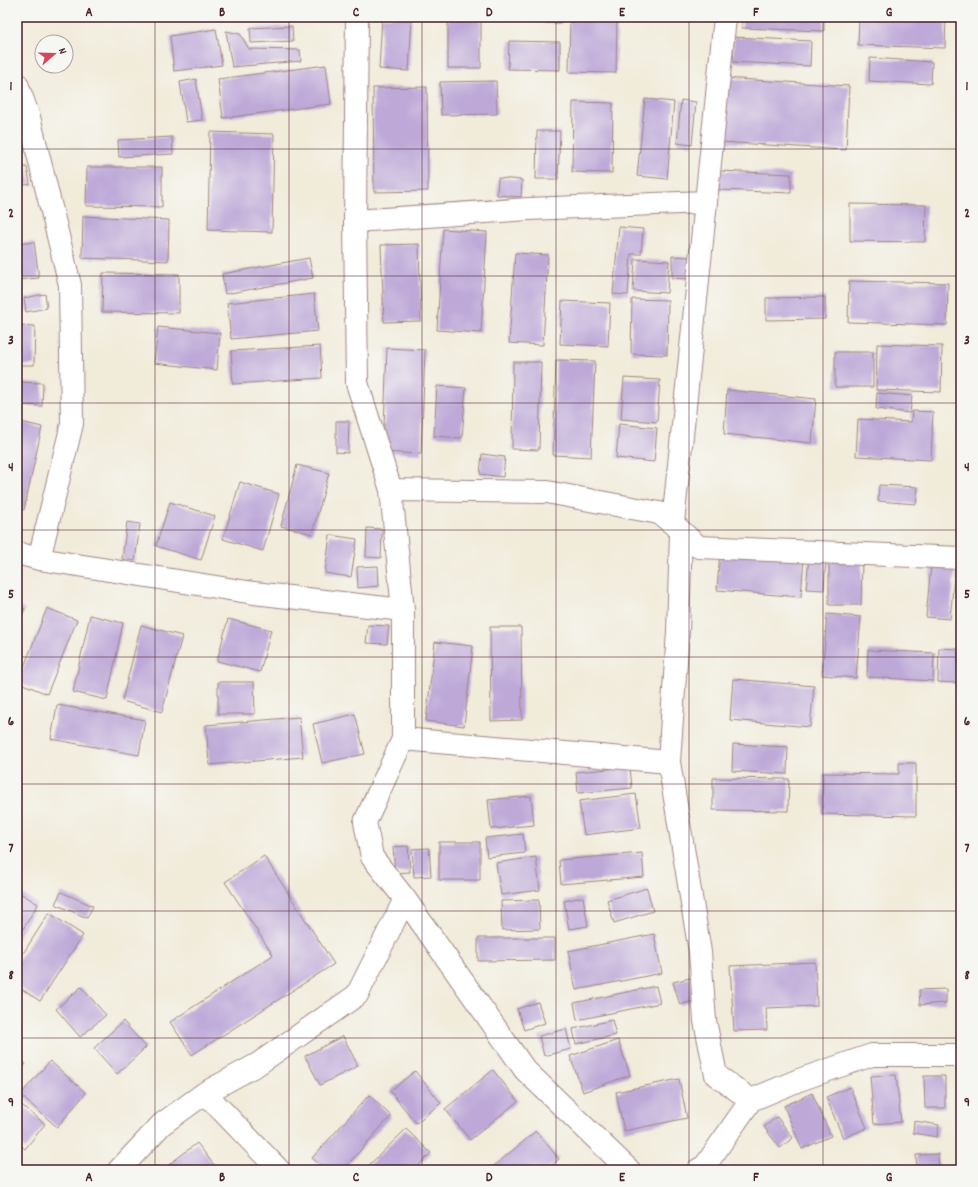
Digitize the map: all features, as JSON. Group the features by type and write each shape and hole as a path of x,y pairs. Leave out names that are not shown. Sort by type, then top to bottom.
{"street":[{"path":"357,17 355,221 357,383 391,490 403,610 403,739 365,822 372,857 405,899 525,1070 629,1170"},
{"path":"725,17 706,202 677,528 678,632 669,762 700,952 705,1021 716,1075 751,1100"},
{"path":"17,84 30,117 70,285 72,424 40,559"},
{"path":"355,221 528,209 706,202"},
{"path":"391,490 547,492 659,513 699,547 961,558"},
{"path":"17,553 40,559 254,593 403,610"},
{"path":"403,739 669,762"},
{"path":"118,1170 162,1124 205,1093 258,1064 357,995 405,899"},
{"path":"698,1170 706,1166 751,1100 799,1080 872,1055 961,1055"},
{"path":"205,1093 279,1170"}],"building":[{"path":"382,17 412,17 409,71 379,69"},
{"path":"448,17 481,17 481,68 448,68"},
{"path":"542,17 561,17 561,23 542,23"},
{"path":"570,17 617,17 616,73 569,72"},
{"path":"742,17 776,17 776,19 786,19 786,17 824,17 824,31 742,28"},
{"path":"859,17 946,17 945,48 858,45"},
{"path":"292,26 293,41 251,43 250,28"},
{"path":"216,29 222,65 174,71 170,36"},
{"path":"226,31 240,34 249,49 300,50 301,61 232,67"},
{"path":"734,37 811,41 810,66 733,62"},
{"path":"509,41 560,42 560,70 508,69"},
{"path":"870,58 932,62 931,84 869,81"},
{"path":"326,65 331,104 223,118 218,79"},
{"path":"723,78 849,86 846,150 720,142"},
{"path":"196,79 202,120 186,122 180,82"},
{"path":"496,81 497,114 441,115 440,82"},
{"path":"427,87 428,191 374,192 373,88"},
{"path":"645,99 674,102 667,179 637,176"},
{"path":"681,100 696,102 692,145 677,143"},
{"path":"573,102 613,103 612,173 572,172"},
{"path":"537,131 560,131 558,179 536,179"},
{"path":"210,132 274,134 272,232 208,230"},
{"path":"172,137 173,154 119,157 118,140"},
{"path":"27,167 30,184 17,186 17,168"},
{"path":"87,167 162,167 162,207 86,206"},
{"path":"719,171 791,174 791,193 719,190"},
{"path":"498,178 522,180 521,197 497,195"},
{"path":"850,204 926,205 925,242 850,241"},
{"path":"83,216 169,220 168,261 82,258"},
{"path":"619,227 643,229 641,254 631,254 628,295 613,294"},
{"path":"443,229 487,232 481,333 437,330"},
{"path":"34,242 39,278 17,280 17,244"},
{"path":"419,244 421,321 384,322 381,245"},
{"path":"515,253 548,255 543,345 509,343"},
{"path":"672,256 690,257 688,279 672,278"},
{"path":"309,258 313,278 225,294 222,274"},
{"path":"635,259 669,261 667,293 633,291"},
{"path":"103,273 179,274 179,313 102,312"},
{"path":"849,281 948,283 947,325 848,322"},
{"path":"45,294 47,308 26,312 24,298"},
{"path":"314,294 318,331 231,339 227,303"},
{"path":"825,297 825,319 766,320 766,298"},
{"path":"632,299 668,300 667,355 631,354"},
{"path":"562,301 610,303 608,346 560,344"},
{"path":"17,325 35,326 34,365 17,365"},
{"path":"158,327 220,333 217,370 154,363"},
{"path":"877,344 942,346 941,392 876,390"},
{"path":"320,346 322,378 233,384 231,351"},
{"path":"387,348 425,350 421,454 383,452"},
{"path":"835,352 873,352 873,387 835,387"},
{"path":"556,360 595,361 591,457 553,455"},
{"path":"513,362 541,362 539,450 512,449"},
{"path":"624,378 660,380 657,422 621,419"},
{"path":"17,382 43,383 42,406 17,405"},
{"path":"437,386 466,388 462,438 434,436"},
{"path":"727,390 816,399 812,443 724,434"},
{"path":"877,393 912,396 910,413 876,409"},
{"path":"912,411 933,412 931,460 856,456 858,419 911,422"},
{"path":"17,421 42,427 24,510 17,508"},
{"path":"336,421 349,421 348,453 336,452"},
{"path":"619,424 657,428 654,462 616,458"},
{"path":"482,454 505,457 503,477 480,474"},
{"path":"297,465 329,473 312,534 281,526"},
{"path":"240,482 279,494 263,551 223,539"},
{"path":"879,485 918,487 916,504 878,501"},
{"path":"170,502 215,516 201,560 156,546"},
{"path":"127,522 140,524 135,561 122,559"},
{"path":"367,528 382,529 381,558 366,557"},
{"path":"330,535 357,539 351,577 325,573"},
{"path":"720,551 804,558 801,597 717,590"},
{"path":"809,557 826,558 824,590 806,589"},
{"path":"829,559 862,559 861,605 829,605"},
{"path":"931,565 955,567 950,619 926,617"},
{"path":"378,566 379,586 358,588 357,567"},
{"path":"17,605 25,609 17,626"},
{"path":"47,608 77,620 47,694 18,682"},
{"path":"827,614 861,617 856,678 822,675"},
{"path":"90,615 123,623 107,700 73,692"},
{"path":"228,619 271,630 260,672 217,661"},
{"path":"141,625 182,636 162,712 122,701"},
{"path":"368,625 389,626 387,644 366,643"},
{"path":"490,627 521,627 522,720 491,721"},
{"path":"435,642 473,646 464,726 426,721"},
{"path":"939,648 958,649 957,683 938,682"},
{"path":"868,650 934,653 933,681 867,677"},
{"path":"733,679 814,686 810,727 730,720"},
{"path":"218,682 254,682 255,714 218,714"},
{"path":"57,705 145,720 139,755 51,739"},
{"path":"355,714 365,754 322,763 313,724"},
{"path":"299,717 303,757 209,765 206,725"},
{"path":"733,744 788,747 787,774 732,771"},
{"path":"899,763 916,763 916,816 822,814 823,773 899,774"},
{"path":"630,767 632,788 578,793 576,772"},
{"path":"713,778 789,779 788,811 713,810"},
{"path":"636,794 641,828 584,835 579,801"},
{"path":"531,796 534,825 491,829 488,800"},
{"path":"523,834 525,853 487,857 485,838"},
{"path":"439,842 480,842 480,880 439,880"},
{"path":"408,846 410,872 395,873 393,847"},
{"path":"429,848 431,876 414,877 412,849"},
{"path":"642,853 644,877 561,884 559,860"},
{"path":"264,856 334,964 192,1055 170,1022 273,955 225,882"},
{"path":"536,857 540,890 501,895 496,863"},
{"path":"647,888 653,911 614,923 607,900"},
{"path":"17,891 38,904 17,939"},
{"path":"61,892 93,906 87,918 55,904"},
{"path":"583,897 588,926 569,929 564,901"},
{"path":"539,900 540,929 502,930 501,901"},
{"path":"49,913 83,935 40,1001 17,986 17,963"},
{"path":"654,934 662,973 576,990 568,951"},
{"path":"478,938 555,938 555,960 478,961"},
{"path":"815,962 817,1006 766,1008 767,1030 734,1031 730,966"},
{"path":"690,978 696,1000 680,1005 673,982"},
{"path":"656,986 660,1003 577,1020 574,1003"},
{"path":"81,987 106,1015 80,1037 56,1009"},
{"path":"946,989 946,1003 920,1005 919,990"},
{"path":"538,1002 545,1023 524,1030 517,1009"},
{"path":"612,1020 616,1035 576,1044 573,1029"},
{"path":"123,1021 146,1047 117,1074 94,1048"},
{"path":"566,1029 571,1049 544,1056 539,1036"},
{"path":"343,1036 358,1066 320,1085 305,1056"},
{"path":"618,1040 630,1075 583,1092 570,1056"},
{"path":"17,1056 26,1064 17,1074"},
{"path":"50,1061 86,1093 57,1127 20,1095"},
{"path":"493,1070 518,1101 470,1140 445,1109"},
{"path":"415,1071 441,1103 416,1123 390,1091"},
{"path":"896,1075 901,1122 874,1124 870,1076"},
{"path":"924,1076 945,1076 945,1108 925,1108"},
{"path":"679,1079 687,1118 624,1131 616,1092"},
{"path":"850,1087 867,1128 843,1138 826,1097"},
{"path":"812,1093 831,1136 802,1149 784,1106"},
{"path":"369,1095 391,1116 343,1170 326,1170 312,1158"},
{"path":"18,1102 45,1124 25,1149 17,1142"},
{"path":"777,1117 793,1138 780,1148 764,1127"},
{"path":"914,1121 939,1125 937,1137 913,1133"},
{"path":"406,1129 431,1153 414,1170 364,1170"},
{"path":"536,1131 559,1159 546,1170 489,1170"},
{"path":"197,1143 218,1170 162,1170"},
{"path":"938,1154 939,1170 917,1170 916,1155"}]}
